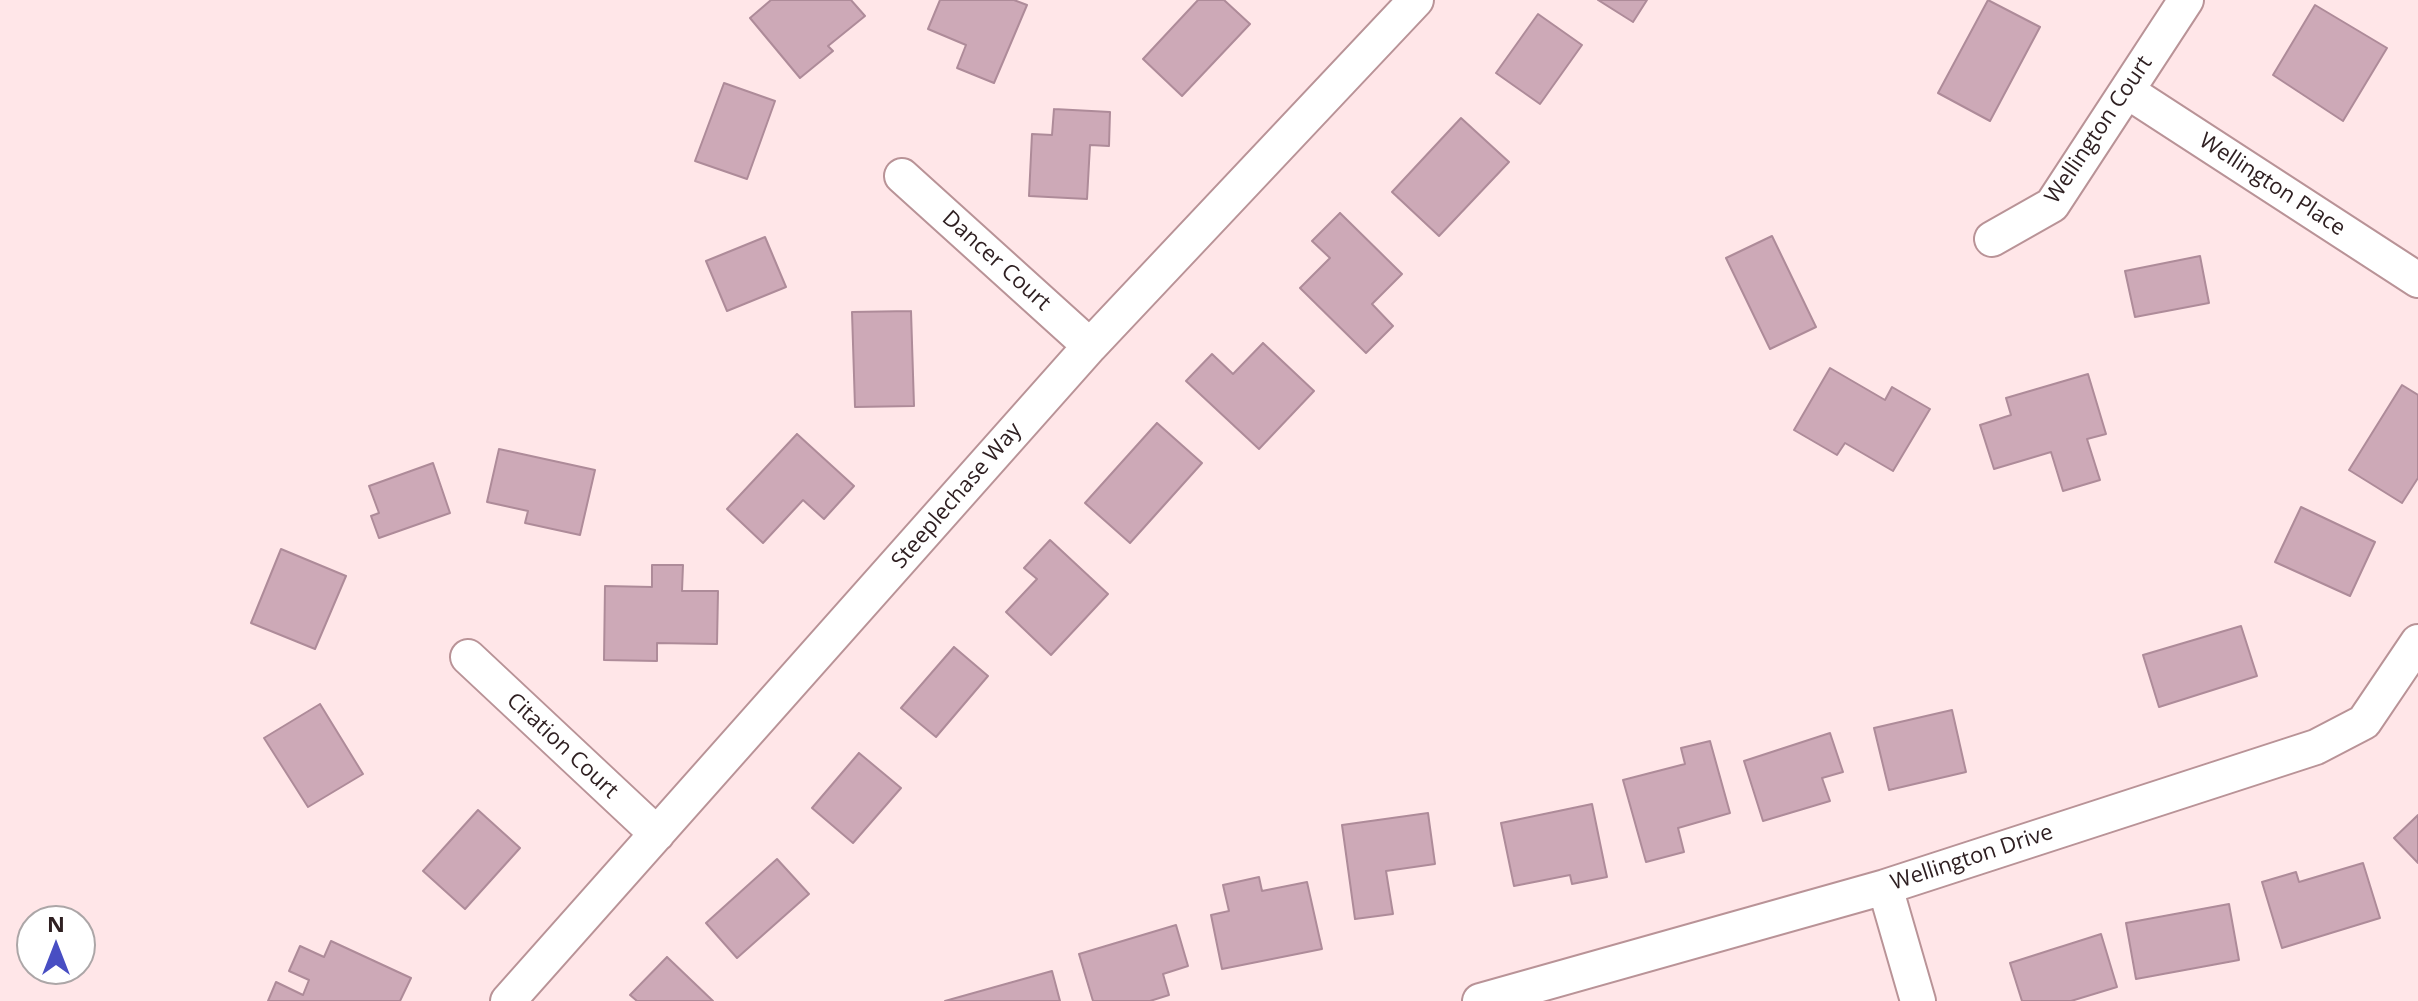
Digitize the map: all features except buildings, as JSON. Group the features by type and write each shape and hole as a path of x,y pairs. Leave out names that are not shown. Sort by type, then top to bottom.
{"street":[{"name":"Steeplechase Way","path":"508,1001 1090,346 1416,0"},
{"name":"Wellington Court","path":"1992,239 2052,205 2186,0"},
{"name":"Wellington Place","path":"2127,91 2418,280"},
{"name":"Dancer Court","path":"902,176 1090,346"},
{"name":"Wellington Drive","path":"1480,1001 1885,887 2316,747 2364,722 2418,642"},
{"name":"Citation Court","path":"468,657 657,834"},
{"path":"1885,887 1918,1001"}]}
